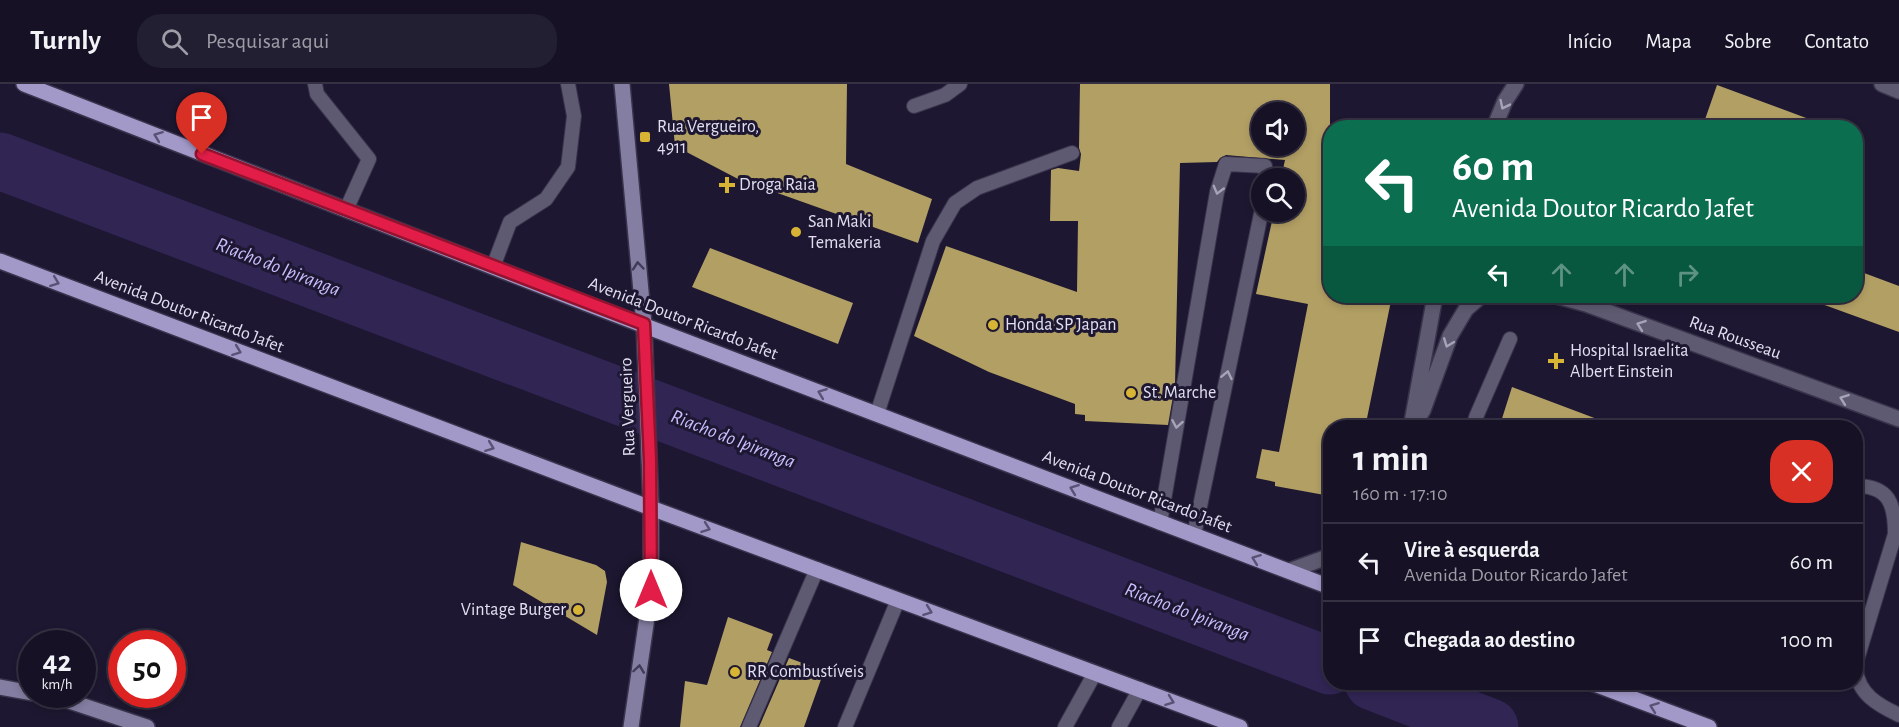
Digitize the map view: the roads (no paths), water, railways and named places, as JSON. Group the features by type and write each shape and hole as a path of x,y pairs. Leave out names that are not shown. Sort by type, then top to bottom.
{"main road":[{"name":"Avenida Doutor Ricardo Jafet","path":"24,84 493,267 1323,583"},
{"name":"Rua Vergueiro","path":"622,84 644,324 651,508 651,590 631,727"},
{"name":"Avenida Doutor Ricardo Jafet","path":"0,261 651,508 1140,689 1210,722 1240,727"},
{"path":"0,687 18,690"},
{"path":"1610,690 1709,727"},
{"path":"90,708 147,727"}],"street":[{"path":"1497,120 1505,101 1516,84"},
{"path":"1882,84 1899,91"},
{"path":"1413,420 1434,303"},
{"path":"1417,420 1424,410 1450,336 1466,309 1473,303"},
{"name":"Rua Rousseau","path":"1581,303 1899,419"},
{"path":"1289,571 1323,559"}],"lane":[{"path":"315,84 317,94 369,159 346,210"},
{"path":"493,267 510,222 546,199 568,168 574,116 568,84"},
{"path":"914,106 945,95 960,84"},
{"path":"877,414 933,241 955,203 977,188 1072,153"},
{"path":"1160,522 1217,192 1226,164 1265,166 1265,168"},
{"path":"1194,535 1259,222"},
{"path":"1475,420 1510,339"},
{"path":"1863,486 1871,486 1889,499 1895,513 1895,534 1863,640"},
{"path":"749,727 818,569"},
{"path":"845,727 898,600"},
{"path":"1065,727 1095,673"},
{"path":"1119,727 1140,689"},
{"path":"1863,689 1866,695 1880,706 1899,715"}],"waterway":[{"name":"Riacho do Ipiranga","path":"0,161 1323,663"},
{"name":"Riacho do Ipiranga","path":"1394,690 1490,727"}],"place":[{"name":"Rua Vergueiro, 4911","path":"645,137"},
{"name":"Droga Raia","path":"727,185"},
{"name":"San Maki Temakeria","path":"796,232"},
{"name":"Honda SP Japan","path":"993,325"},
{"name":"Hospital Israelita Albert Einstein","path":"1556,361"},
{"name":"St. Marche","path":"1131,393"},
{"name":"Vintage Burger","path":"578,610"},
{"name":"RR Combustíveis","path":"735,672"}]}
